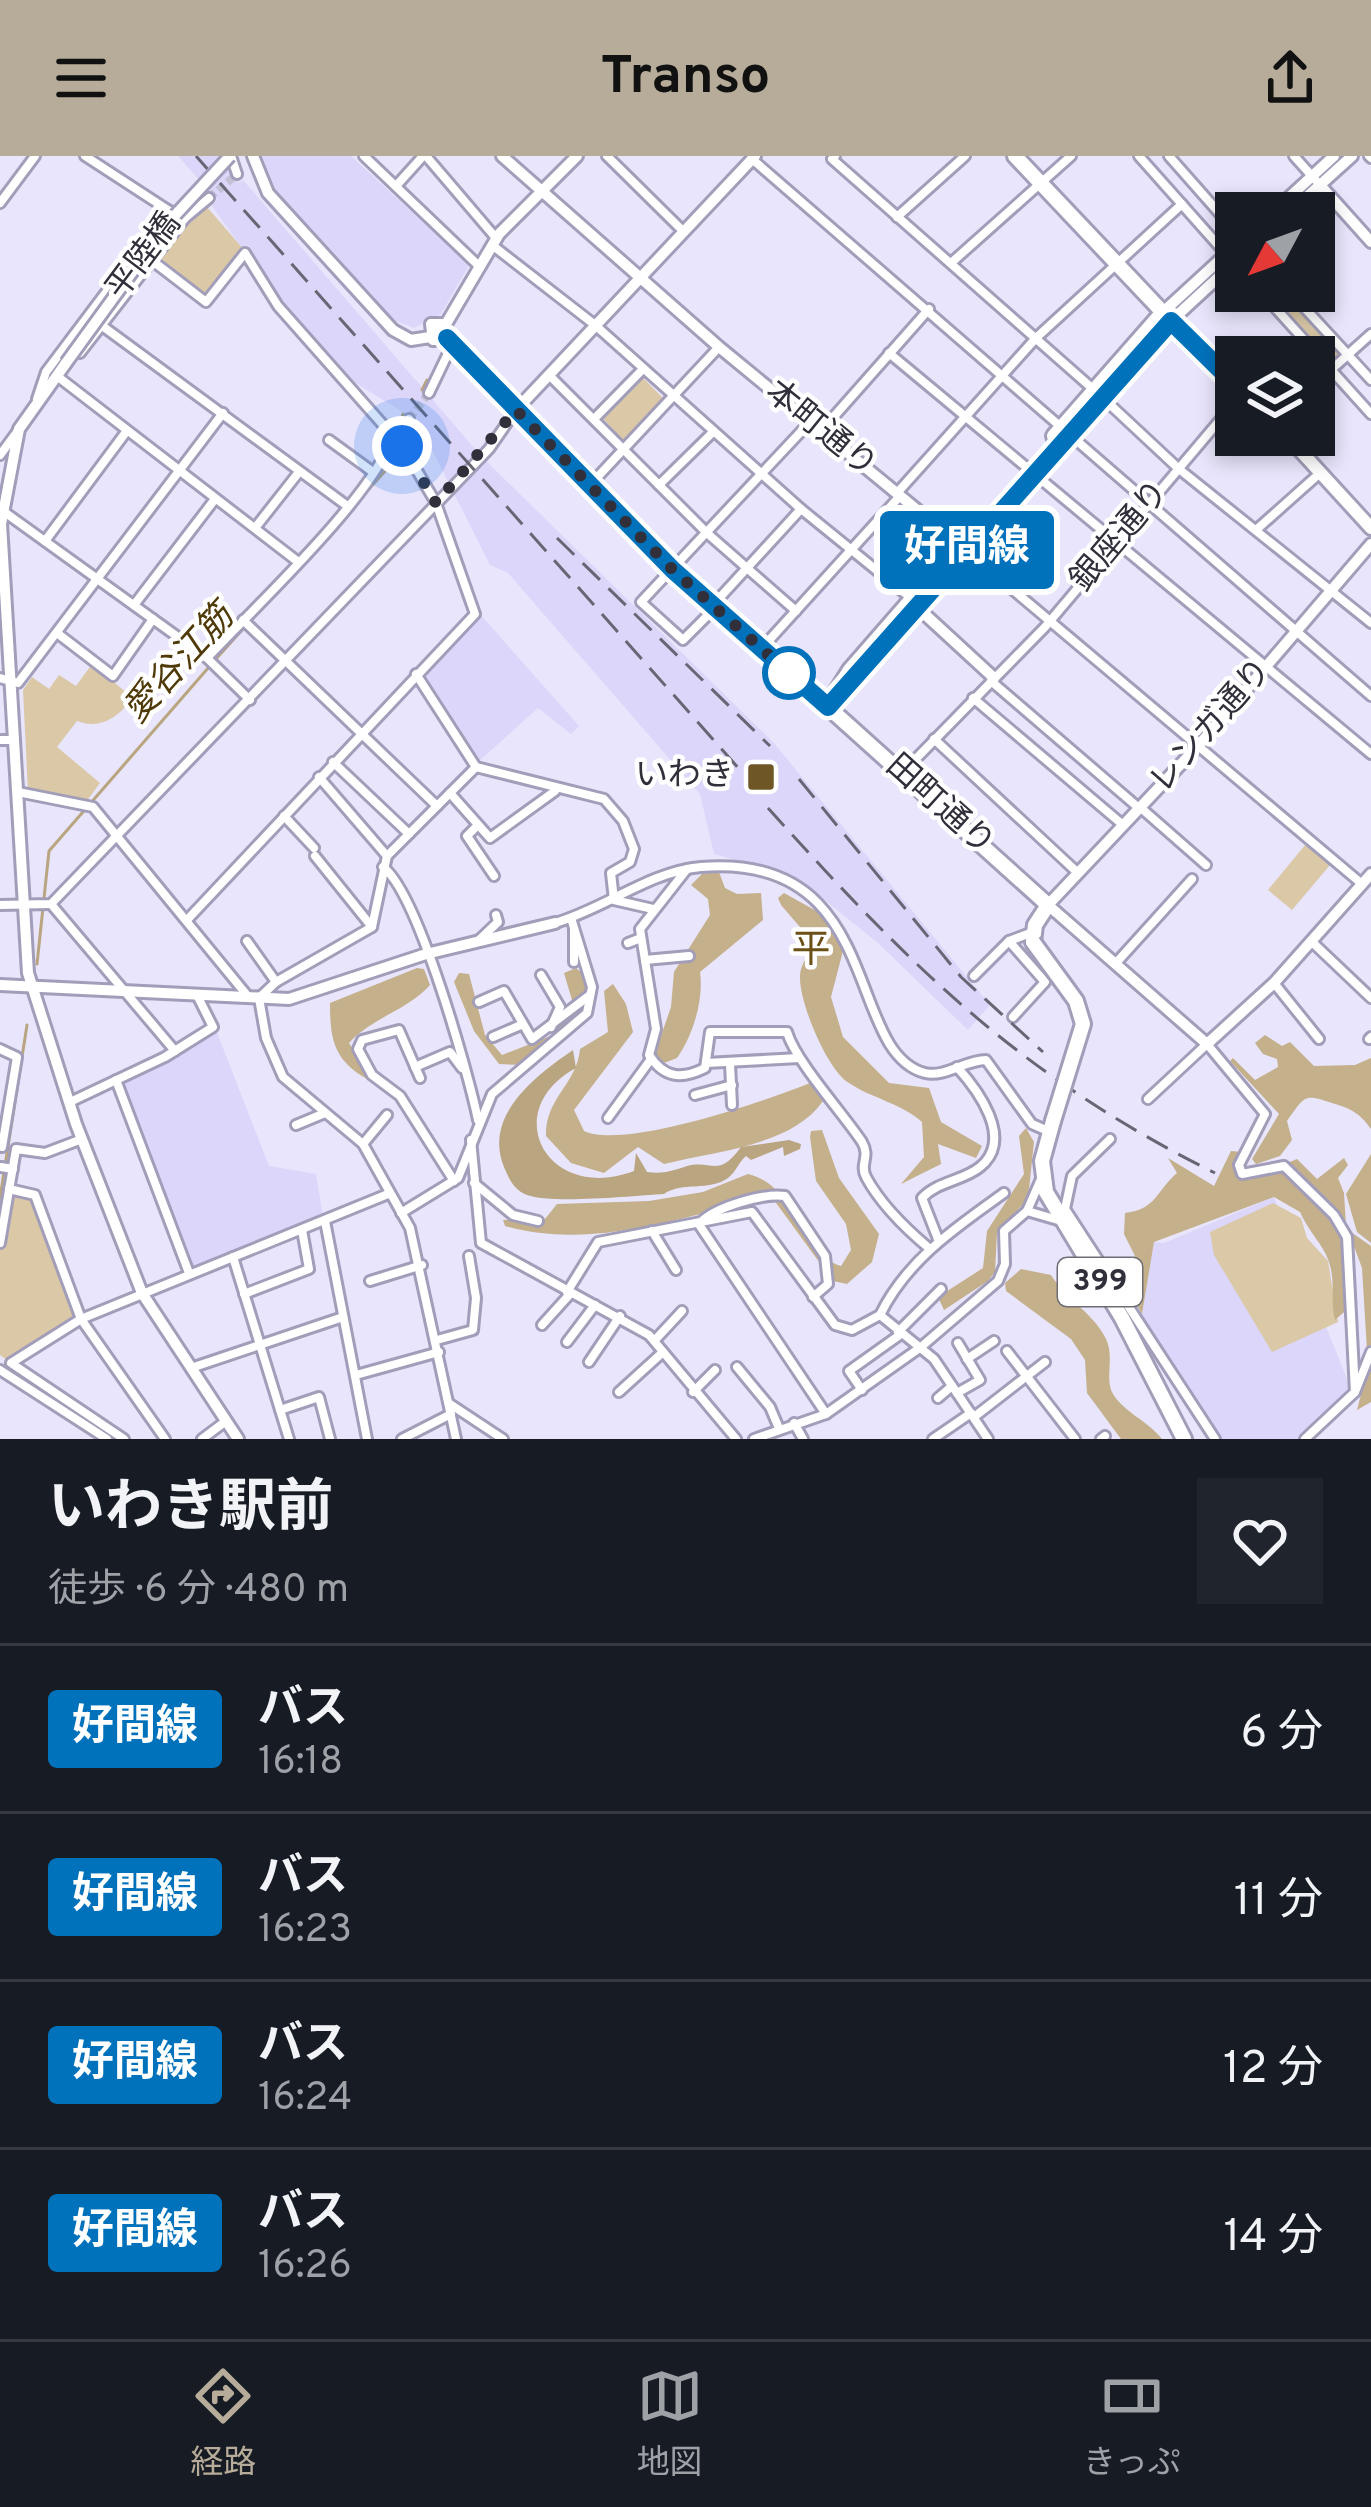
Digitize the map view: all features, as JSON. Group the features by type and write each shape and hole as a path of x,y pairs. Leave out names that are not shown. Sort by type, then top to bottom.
{"highway":[{"path":"828,707 1166,317 1016,156"},
{"name":"田町通り","path":"828,707 1048,905"},
{"path":"1033,937 1048,905"},
{"name":"399","path":"1033,937 1076,1001 1083,1024 1051,1126 1042,1178 1184,1439"}],"main road":[{"path":"1166,317 1215,365"},
{"path":"1305,456 1371,528"}],"street":[{"path":"0,203 35,156"},
{"path":"85,156 185,218"},
{"path":"231,156 237,173"},
{"name":"平陸橋","path":"231,156 167,224 37,399 3,454 2,504 5,681 15,740 31,986 68,1102 142,1293 238,1439"},
{"path":"253,156 268,193 393,330 411,340 449,341 673,570 828,707"},
{"path":"364,156 480,267"},
{"path":"396,187 425,156 494,241 915,604 1206,866"},
{"name":"本町通り","path":"502,156 719,347 1198,746 1366,879"},
{"path":"428,393 449,341 446,324 494,241 577,156"},
{"path":"607,156 683,231"},
{"path":"835,156 832,159 1179,469 1371,623"},
{"path":"897,217 965,156"},
{"path":"951,263 1071,156"},
{"path":"1139,156 1215,238"},
{"path":"1294,156 1371,242"},
{"path":"1307,192 1334,156"},
{"path":"1301,192 1352,156"},
{"path":"0,905 49,905 118,838 436,503 637,277 754,157 1371,696"},
{"path":"1155,174 1172,157 1215,207"},
{"path":"209,198 185,218 56,376 297,561"},
{"path":"762,648 853,551 963,415 1036,338 1181,204"},
{"path":"37,399 46,372 167,210"},
{"path":"150,259 206,302 245,253 278,306 392,435 436,503 476,614 187,920"},
{"path":"1166,317 1215,274"},
{"path":"822,430 929,309"},
{"path":"1279,312 1300,336"},
{"path":"1308,312 1371,380"},
{"path":"430,337 431,324 446,324"},
{"path":"101,325 346,505"},
{"path":"1335,366 1371,334"},
{"path":"590,485 719,347"},
{"path":"889,353 1371,754"},
{"path":"594,419 643,369"},
{"path":"1335,374 1371,414"},
{"path":"549,375 707,533 796,611"},
{"path":"5,681 18,683 224,413"},
{"path":"211,661 397,445 409,419"},
{"path":"801,509 683,640 640,602 811,421"},
{"name":"銀座通り","path":"903,772 1050,621 1215,426"},
{"path":"45,541 126,432"},
{"path":"659,485 712,432"},
{"path":"329,440 373,472"},
{"path":"255,528 299,472"},
{"path":"1256,530 1320,473"},
{"path":"134,604 214,499"},
{"path":"2,504 45,541 211,661 250,700"},
{"name":"レンガ通り","path":"1048,905 1198,746 1371,544"},
{"path":"57,634 113,676 153,619"},
{"path":"246,623 436,806"},
{"path":"416,674 476,767 604,799 630,834 633,857 610,879 614,900"},
{"path":"973,698 1124,826"},
{"path":"934,739 1079,874"},
{"path":"0,740 15,740"},
{"path":"333,762 409,834"},
{"path":"259,998 276,982 372,927 387,856 476,767"},
{"path":"319,777 387,856"},
{"path":"450,793 490,838 556,790"},
{"path":"18,792 87,806 187,920 244,994 259,998"},
{"path":"284,816 372,927"},
{"path":"478,825 467,836 494,876"},
{"path":"383,867 395,880 426,954 468,1074 478,1120"},
{"path":"0,986 199,999 300,996 426,954 556,922 572,924 687,869 721,867 766,874 816,901 847,938 876,1017 900,1055 927,1074 986,1060 1032,1124 1051,1126"},
{"path":"687,869 642,923 656,1029 649,1048 651,1059 663,1073 684,1077 706,1063 799,1058"},
{"path":"1116,963 1192,879"},
{"path":"1148,1099 1274,983 1366,879"},
{"path":"614,900 653,909"},
{"path":"49,905 129,992 175,1051"},
{"path":"1048,905 1208,1044 1265,1114 1239,1165 1242,1174 1284,1166 1344,1228 1354,1392"},
{"path":"476,943 498,922 496,915"},
{"path":"572,924 574,962"},
{"path":"401,1213 454,1181 492,1094 579,1022 592,994 572,924"},
{"path":"974,976 1009,940 1033,937"},
{"path":"628,943 641,938"},
{"path":"1009,940 1045,982 1012,1017"},
{"path":"1310,940 1370,996"},
{"path":"247,941 276,982"},
{"path":"645,961 689,956"},
{"path":"542,975 560,1007 551,1028"},
{"path":"1274,983 1319,1039"},
{"path":"479,1002 504,991 532,1039 592,994"},
{"path":"259,998 266,1038 283,1077 363,1144 401,1213 422,1265 457,1439"},
{"path":"68,1102 175,1051 213,1027 199,999"},
{"path":"493,1037 523,1024"},
{"path":"420,1078 399,1030 362,1040 358,1049 372,1076 400,1096 454,1181"},
{"path":"706,1063 710,1032 787,1032 799,1058 864,1147 866,1177 901,1223 930,1249"},
{"path":"0,1049 17,1057 8,1148 13,1169 0,1244"},
{"path":"415,1067 450,1052 468,1074"},
{"path":"608,1118 651,1059"},
{"path":"730,1064 732,1106"},
{"path":"939,1239 922,1198 980,1168 994,1139 983,1096 957,1067"},
{"path":"116,1080 189,1273"},
{"path":"695,1095 732,1085"},
{"path":"296,1125 325,1113"},
{"path":"363,1144 387,1115"},
{"path":"8,1148 45,1153 82,1138"},
{"path":"1058,1211 1072,1177 1110,1138"},
{"path":"471,1140 481,1243 568,1293 620,1316 655,1340 736,1439"},
{"path":"1,1167 13,1169"},
{"path":"754,1439 778,1426 826,1414 921,1347 998,1281 1005,1264 1004,1232 1027,1211 1042,1178"},
{"path":"472,1183 513,1215 538,1221"},
{"path":"542,1325 568,1293 598,1242 752,1212 814,1298 842,1328 852,1330 880,1315 892,1292 939,1239 1004,1193"},
{"path":"11,1363 82,1319 388,1194"},
{"path":"5,1196 34,1195 82,1319 165,1439"},
{"path":"699,1223 714,1212 763,1197 785,1196 829,1266 828,1284 814,1298"},
{"path":"1027,1211 1058,1211"},
{"path":"1058,1211 1215,1439"},
{"path":"326,1221 367,1439"},
{"path":"699,1223 826,1414"},
{"path":"244,1294 309,1269 302,1230"},
{"path":"651,1230 676,1270"},
{"path":"437,1340 473,1330 476,1298 469,1256"},
{"path":"233,1257 289,1439"},
{"path":"370,1281 422,1265"},
{"path":"862,1390 849,1371 900,1333 941,1289"},
{"path":"567,1342 595,1305"},
{"path":"655,1340 682,1311"},
{"path":"880,1315 921,1347 988,1439"},
{"path":"589,1362 620,1316"},
{"path":"189,1368 343,1317"},
{"path":"967,1360 994,1341"},
{"path":"938,1398 980,1380 958,1343"},
{"path":"1007,1351 1075,1439"},
{"path":"356,1375 439,1352"},
{"path":"619,1392 663,1352"},
{"path":"1305,1439 1354,1392 1371,1352"},
{"path":"0,1356 124,1439"},
{"path":"933,1439 1045,1363"},
{"path":"737,1367 778,1426"},
{"path":"0,1370 107,1439"},
{"path":"693,1392 716,1370"},
{"path":"280,1410 319,1396 330,1439"},
{"path":"449,1403 503,1439"},
{"path":"402,1439 451,1414"},
{"path":"202,1439 226,1421"},
{"path":"794,1423 803,1439"}],"shaded area":[{"path":"178,156 218,156 239,183 243,180 482,457 773,742 990,1005 968,1030 878,943 816,893 785,874 714,854 700,794 508,573 490,565 428,442 400,410 347,378 286,310 212,206 217,200"},
{"path":"260,156 351,156 469,265 441,314 414,328 396,321 272,190"},
{"path":"207,207 245,251 211,293 200,296 153,259"},
{"path":"1284,312 1303,312 1325,336 1306,336"},
{"path":"640,375 666,401 623,441 601,416"},
{"path":"480,614 579,726 571,734 538,708 478,762 423,675"},
{"path":"92,664 133,698 108,720 77,721 57,747 100,783 86,802 28,792 23,690 32,677 49,689 59,675 76,686"},
{"path":"1306,844 1330,865 1292,910 1268,890"},
{"path":"719,872 725,888 737,894 761,893 763,920 700,972 699,1005 688,1039 677,1058 664,1063 654,1056 671,1007 674,972 710,915 708,899 691,885 702,874"},
{"path":"784,893 820,913 844,947 831,997 843,1037 889,1083 929,1088 941,1122 982,1146 976,1158 938,1144 941,1164 901,1184 924,1157 922,1122 849,1083 832,1064 801,988 800,972 813,942 781,905 778,898"},
{"path":"576,968 586,976 587,991 577,1016 523,1065 499,1064 474,1031 454,982 459,973 469,974 485,1035 502,1055 553,1035 572,1000 564,973"},
{"path":"424,969 430,985 349,1043 370,1076 367,1079 336,1048 330,1003"},
{"path":"613,984 626,1004 633,1032 574,1110 584,1131 604,1135 663,1129 813,1082 823,1090 823,1101 792,1128 729,1150 664,1164 638,1147 604,1173 571,1163 546,1136 547,1123 580,1049 608,1032 604,991"},
{"path":"216,1030 269,1166 316,1174 323,1217 191,1268 119,1081 160,1065"},
{"path":"1265,1035 1282,1046 1290,1042 1314,1066 1355,1065 1371,1058 1371,1129 1349,1109 1306,1099 1287,1121 1292,1140 1280,1156 1256,1164 1252,1159 1279,1114 1230,1061 1233,1058 1255,1080 1278,1067 1277,1059 1263,1054 1255,1043"},
{"path":"573,1050 576,1068 552,1086 540,1106 537,1128 543,1148 556,1164 577,1175 603,1178 634,1171 636,1153 647,1172 658,1173 696,1164 720,1165 741,1147 789,1140 801,1144 800,1149 784,1156 783,1147 751,1160 746,1156 720,1182 664,1194 573,1199 527,1195 515,1187 504,1167 501,1131 516,1099"},
{"path":"1026,1128 1034,1142 1028,1199 997,1232 995,1272 944,1310 938,1297 983,1268 987,1231 1024,1174 1019,1136"},
{"path":"822,1130 839,1178 879,1234 872,1262 847,1284 833,1281 771,1196 605,1233 538,1233 505,1226 503,1220 545,1219 557,1204 649,1201 703,1192 748,1174 777,1191 815,1248 841,1266 851,1250 846,1224 816,1181 810,1137 811,1131"},
{"path":"1231,1151 1241,1152 1238,1172 1255,1176 1297,1159 1317,1179 1344,1158 1348,1165 1338,1178 1344,1193 1351,1306 1335,1320 1326,1255 1300,1212 1274,1197 1154,1242 1142,1314 1118,1274 1135,1256 1124,1234 1125,1213 1150,1204 1177,1173 1168,1158 1214,1186"},
{"path":"1371,1154 1371,1243 1357,1232 1346,1194"},
{"path":"9,1189 35,1195 81,1319 11,1363 0,1355 0,1244"},
{"path":"1274,1197 1351,1389 1346,1401 1299,1439 1222,1439 1188,1399 1142,1314 1154,1242 1164,1243"},
{"path":"1273,1203 1301,1218 1307,1238 1328,1261 1338,1322 1272,1352 1214,1255 1210,1232"},
{"path":"1348,1230 1371,1246 1371,1402 1357,1410 1368,1367 1362,1268"},
{"path":"1021,1269 1051,1275 1101,1330 1109,1346 1113,1394 1162,1439 1121,1439 1087,1393 1085,1360 1071,1339 1006,1291 1005,1283"}],"waterway":[{"path":"422,390 427,380"},
{"name":"愛谷江筋","path":"352,508 386,470 403,414"},
{"name":"愛谷江筋","path":"215,660 269,600"},
{"name":"愛谷江筋","path":"37,964 49,851 209,667"},
{"name":"愛谷江筋","path":"0,1198 27,1025"}],"tunnel":[{"path":"209,198 237,174"},
{"path":"409,419 429,393"}],"railway":[{"path":"196,156 741,771"},
{"path":"557,538 770,746"},
{"path":"799,779 961,977 1043,1052"},
{"path":"768,808 871,918 972,1014 1083,1097 1215,1173"}],"bus line":[{"name":"好間線","path":"447,338 673,570 828,707 1171,321 1215,364"}],"place":[{"name":"いわき","path":"761,777"}],"district":[{"name":"平","path":"811,952"}],"route":[{"path":"402,446 436,503 488,449 516,410 673,570 789,673"}]}
